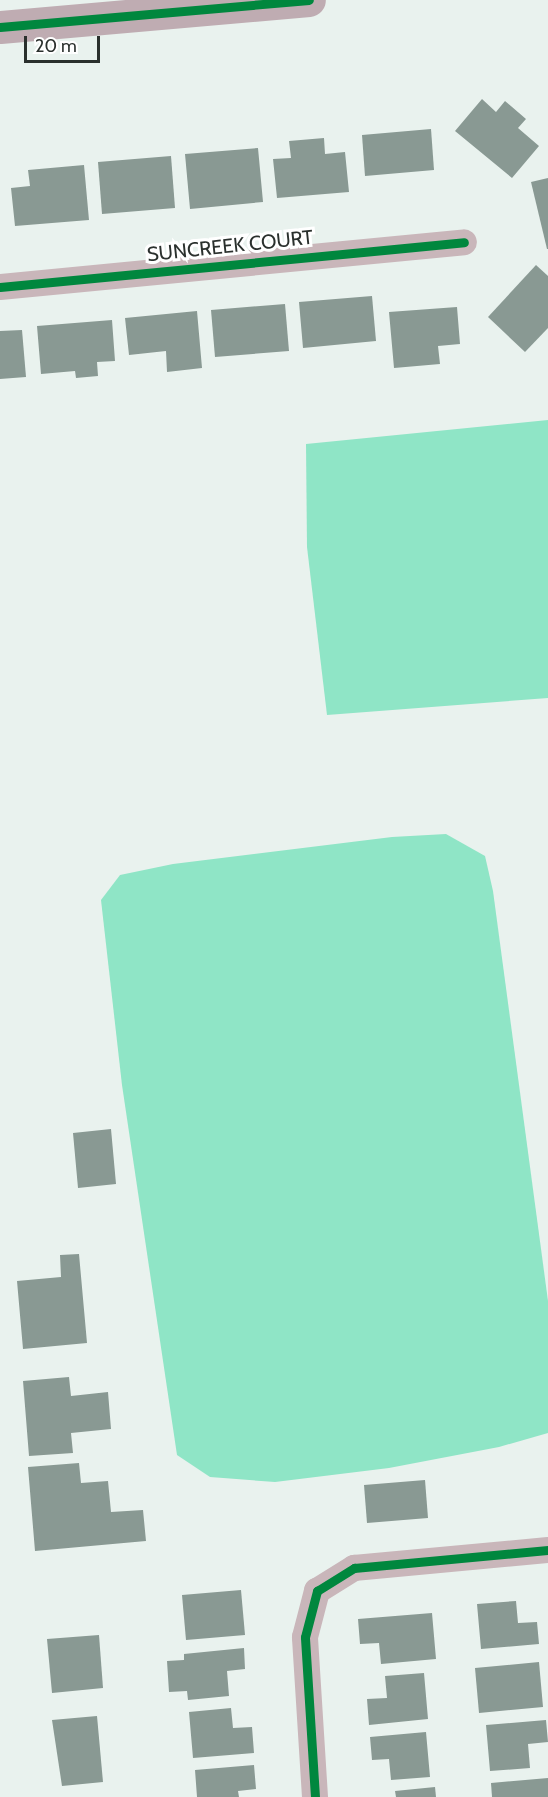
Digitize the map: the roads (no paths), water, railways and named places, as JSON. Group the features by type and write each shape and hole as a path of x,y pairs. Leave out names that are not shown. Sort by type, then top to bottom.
{"highway":[{"path":"0,27 309,0"}],"street":[{"name":"SUNCREEK COURT","path":"0,287 464,242"},
{"path":"315,1797 305,1637 318,1591 354,1568 548,1550"}]}
